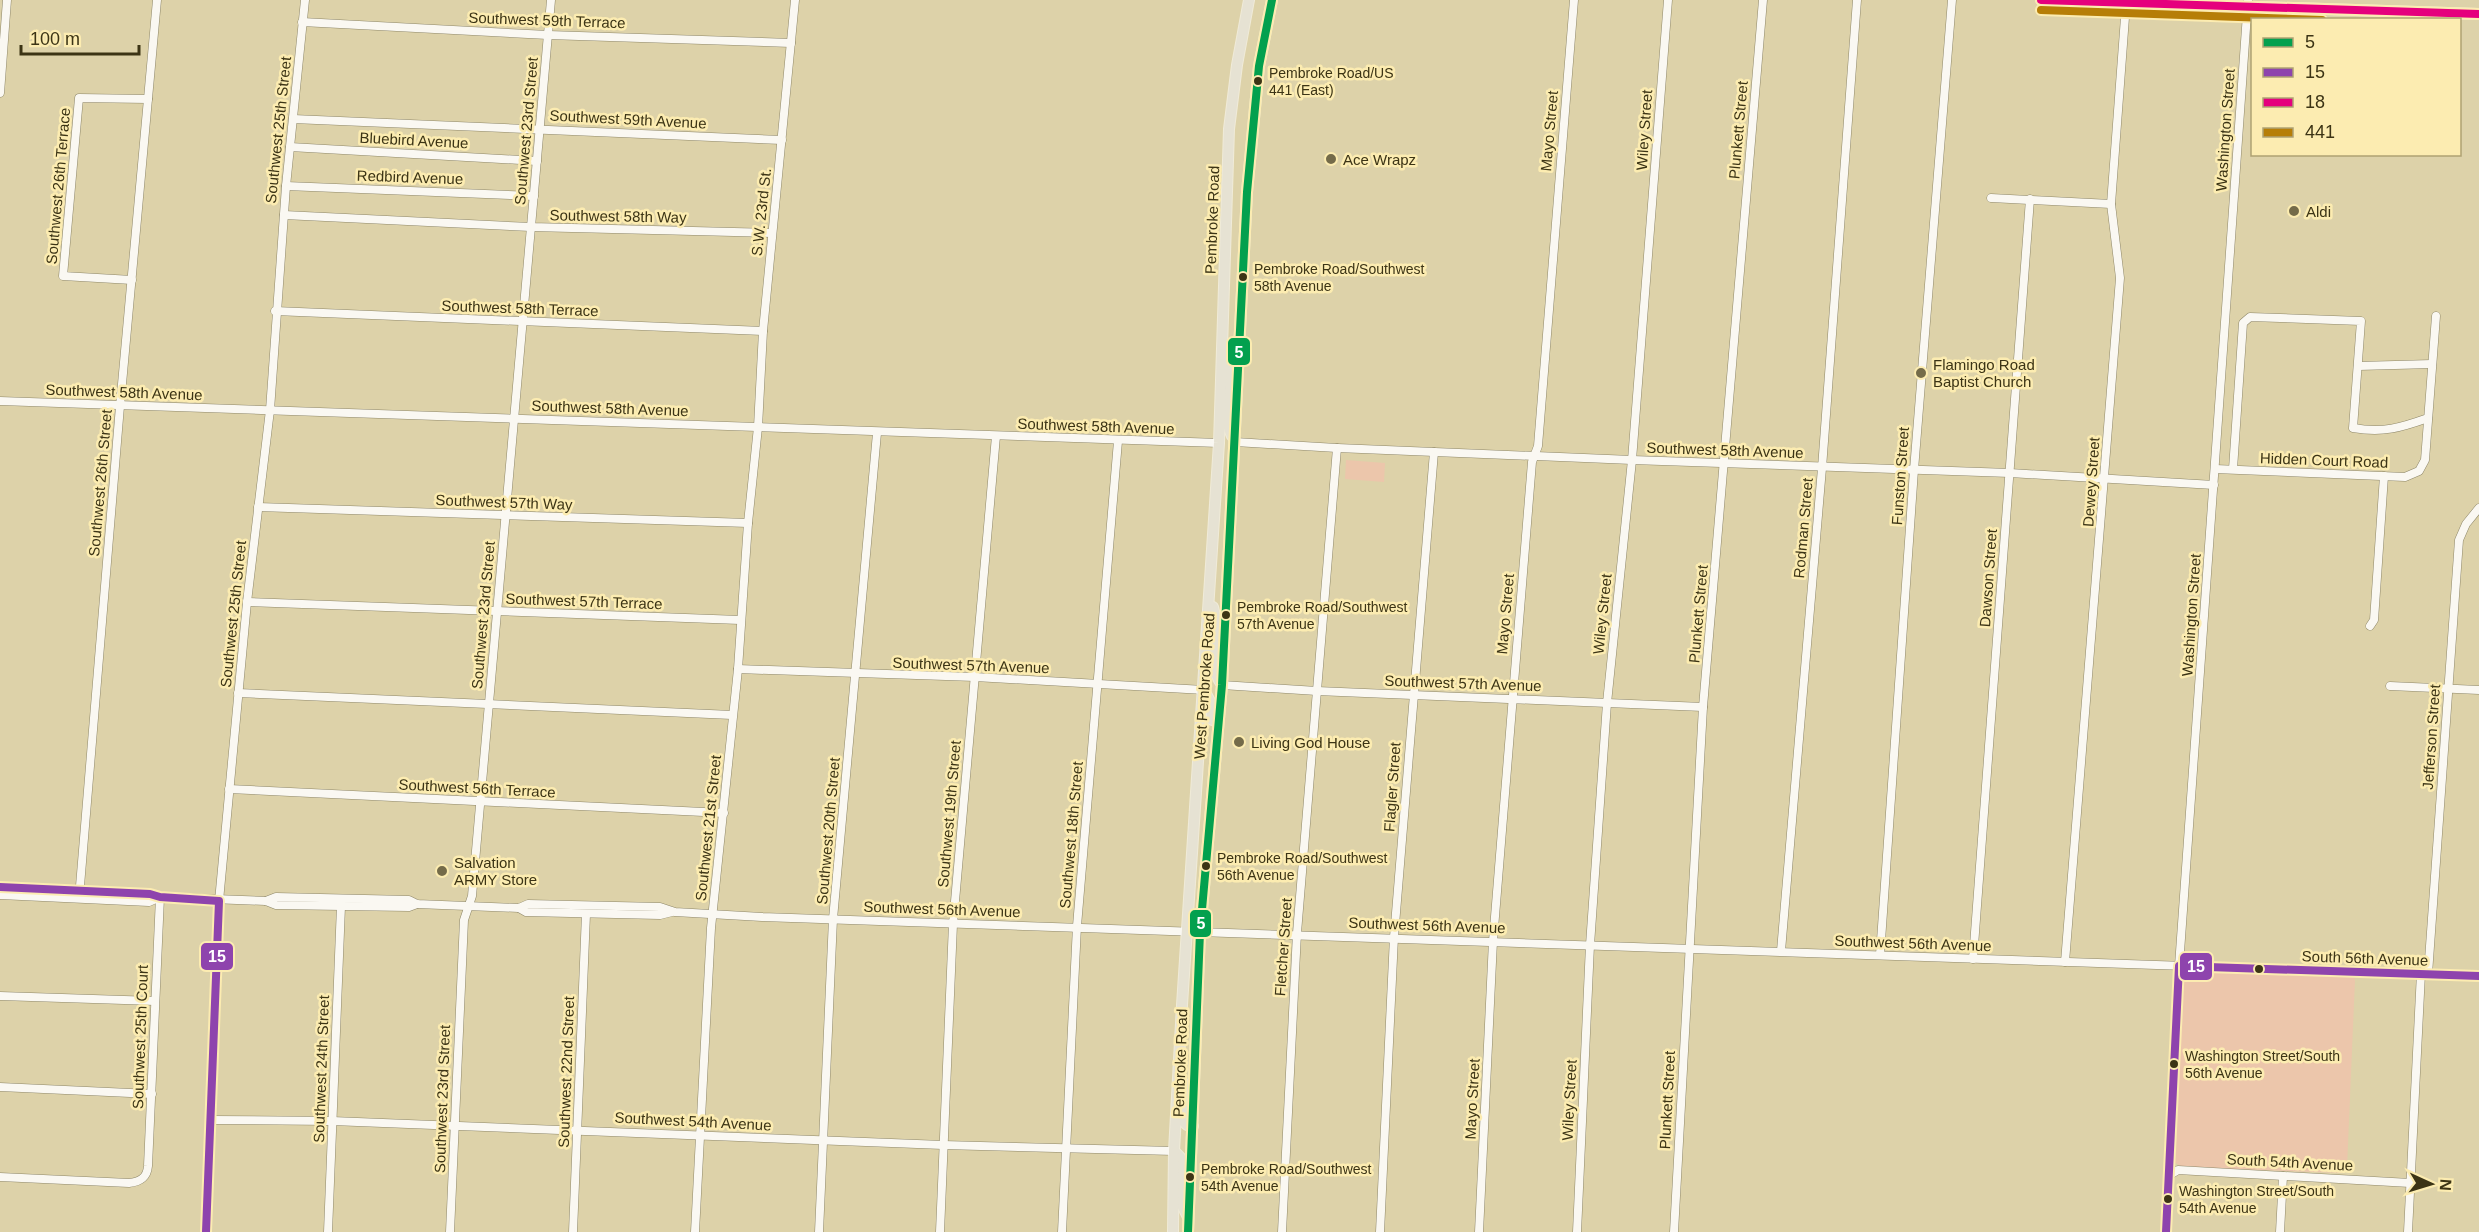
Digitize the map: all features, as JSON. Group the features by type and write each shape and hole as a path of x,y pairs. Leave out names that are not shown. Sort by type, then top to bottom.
{"main road":[{"name":"Pembroke Road","path":"1219,443 1229,129 1237,65 1249,0"},
{"path":"1235,442 1246,202 1253,115 1259,66 1272,0"},
{"path":"2041,0 2126,4 2248,3 2479,14"},
{"path":"1222,351 1228,361 1228,423 1235,442"},
{"name":"West Pembroke Road","path":"1200,932 1213,765 1222,685 1235,442"},
{"path":"1219,443 1225,451 1229,469 1227,527 1230,530"},
{"name":"West Pembroke Road","path":"1186,932 1219,443"},
{"path":"1210,598 1217,623 1214,668 1222,685"},
{"path":"1204,690 1213,709 1210,751 1213,765"},
{"name":"Pembroke Road","path":"1173,1232 1174,1151 1186,932"},
{"name":"Pembroke Road","path":"1188,1232 1200,932"},
{"path":"1179,1067 1185,1079 1184,1122 1193,1126"},
{"path":"1174,1151 1182,1163 1182,1205 1189,1220"}],"street":[{"path":"0,93 7,0"},
{"name":"Southwest 26th Street","path":"80,895 120,406 157,0"},
{"name":"Southwest 25th Street","path":"206,1232 219,901 247,602 270,410 275,311 305,0"},
{"name":"Southwest 23rd Street","path":"450,1232 464,920 472,896 481,802 551,0"},
{"name":"S.W. 23rd St.","path":"758,427 763,331 795,0"},
{"name":"Mayo Street","path":"1479,1232 1493,941 1532,462 1538,446 1574,0"},
{"name":"Wiley Street","path":"1577,1232 1590,945 1607,703 1632,460 1668,0"},
{"name":"Plunkett Street","path":"1674,1232 1703,707 1763,0"},
{"name":"Rodman Street","path":"1781,951 1822,468 1857,0"},
{"name":"Funston Street","path":"1880,955 1914,470 1952,0"},
{"name":"Washington Street","path":"2166,1232 2179,966 2248,3"},
{"name":"Dewey Street","path":"2065,962 2120,278 2111,204 2126,4"},
{"name":"Southwest 59th Terrace","path":"302,22 548,35 791,43"},
{"name":"Southwest 26th Terrace","path":"132,280 63,276 79,99 148,99"},
{"name":"Southwest 59th Avenue","path":"293,119 782,140"},
{"name":"Bluebird Avenue","path":"290,147 537,161"},
{"name":"Redbird Avenue","path":"286,186 534,196"},
{"path":"1991,198 2111,204"},
{"name":"Dawson Street","path":"1973,959 2030,200"},
{"name":"Southwest 58th Way","path":"284,215 531,227 772,233"},
{"name":"Southwest 58th Terrace","path":"275,311 763,331"},
{"path":"2233,469 2243,322 2250,317 2260,316 2361,321 2353,428 2375,432 2391,430 2428,418 2436,315"},
{"path":"2358,366 2432,364"},
{"name":"Southwest 58th Avenue","path":"0,401 1219,443"},
{"name":"Hidden Court Road","path":"2215,469 2405,477 2419,471 2425,460 2428,418"},
{"name":"Southwest 21st Street","path":"695,1232 713,913 738,669 748,524 758,427"},
{"name":"Southwest 20th Street","path":"819,1232 833,919 877,433"},
{"name":"Southwest 19th Street","path":"940,1232 953,924 996,436"},
{"name":"Southwest 18th Street","path":"1062,1232 1077,926 1118,441"},
{"name":"Southwest 58th Avenue","path":"1235,442 1822,468 2010,473 2214,485"},
{"name":"Fletcher Street","path":"1282,1232 1297,933 1337,448"},
{"name":"Flagler Street","path":"1380,1232 1394,937 1434,452"},
{"path":"2370,626 2374,620 2384,476"},
{"name":"Southwest 57th Way","path":"258,507 748,524"},
{"name":"Jefferson Street","path":"2408,1232 2425,973 2459,540 2466,524 2479,508"},
{"name":"Southwest 57th Terrace","path":"247,602 741,620"},
{"name":"Southwest 57th Avenue","path":"738,669 975,677 1204,690"},
{"name":"Southwest 57th Avenue","path":"1222,685 1703,707"},
{"path":"2390,686 2479,690"},
{"path":"238,693 732,715"},
{"name":"Southwest 56th Terrace","path":"229,789 724,813"},
{"name":"Southwest 56th Avenue","path":"0,887 149,902 160,897 341,906 409,907 417,904 519,908 528,904 660,907 675,912"},
{"name":"Southwest 56th Avenue","path":"0,895 80,895"},
{"name":"Southwest 25th Court","path":"0,1177 129,1183 145,1177 148,1166 152,1094 160,897"},
{"name":"Southwest 56th Avenue","path":"266,902 276,897 409,900 417,904"},
{"name":"Southwest 24th Street","path":"328,1232 341,906"},
{"name":"Southwest 56th Avenue","path":"519,908 526,912 660,915 675,912 713,913 953,924 1077,926 1186,932 1297,933 2179,966"},
{"name":"Southwest 22nd Street","path":"573,1232 586,914"},
{"name":"South 56th Avenue","path":"2179,966 2479,975"},
{"path":"0,996 155,1001"},
{"path":"0,1087 152,1094"},
{"name":"Southwest 54th Avenue","path":"211,1120 332,1121 824,1141 1174,1151"},
{"name":"South 54th Avenue","path":"2170,1175 2178,1170 2410,1183"},
{"path":"2280,1232 2283,1176"}],"shaded area":[{"path":"1346,460 1385,463 1384,482 1345,479"},
{"path":"2194,972 2349,974 2355,979 2347,1168 2343,1173 2182,1167 2174,1162 2184,980"}],"transit line":[{"name":"5","path":"1188,1232 1200,932 1222,685 1247,192 1259,66 1272,0"},
{"name":"18","path":"2041,0 2479,14"},
{"name":"441","path":"2041,10 2266,18"},
{"name":"15","path":"0,887 150,894 160,897 219,901 206,1232"},
{"name":"15","path":"2166,1232 2179,966 2479,976"}],"place":[{"name":"Pembroke Road/US 441 (East)","path":"1258,81"},
{"name":"Ace Wrapz","path":"1331,159"},
{"name":"Aldi","path":"2294,211"},
{"name":"Pembroke Road/Southwest 58th Avenue","path":"1243,277"},
{"name":"Flamingo Road Baptist Church","path":"1921,373"},
{"name":"Pembroke Road/Southwest 57th Avenue","path":"1226,615"},
{"name":"Living God House","path":"1239,742"},
{"name":"Pembroke Road/Southwest 56th Avenue","path":"1206,866"},
{"name":"Salvation ARMY Store","path":"442,871"},
{"name":"Washington Street/South 56th Avenue","path":"2174,1064"},
{"name":"Pembroke Road/Southwest 54th Avenue","path":"1190,1177"},
{"name":"Washington Street/South 54th Avenue","path":"2168,1199"}]}
